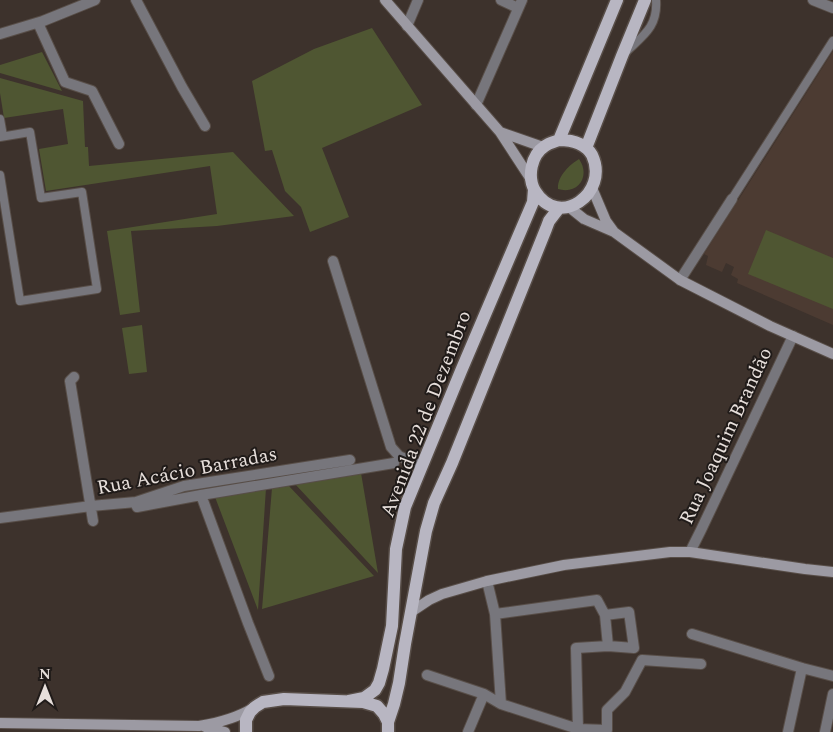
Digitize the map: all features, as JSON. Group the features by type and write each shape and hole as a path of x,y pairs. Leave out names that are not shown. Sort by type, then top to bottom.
{"main road":[{"path":"385,0 500,132 539,196 551,205 564,207 584,219 614,232 680,280 792,336 833,354"},
{"path":"559,140 617,0"},
{"path":"586,148 645,0"},
{"path":"500,132 543,147"},
{"path":"533,185 532,166 534,158 543,147 559,140 580,143 589,150 596,172 592,188 588,194 583,199 564,207"},
{"name":"Avenida 22 de Dezembro","path":"349,701 364,698 375,690 379,683 392,626 396,549 405,507 533,202 533,185"},
{"path":"592,188 606,221 614,232"},
{"name":"Avenida 22 de Dezembro","path":"388,727 399,683 426,531 434,503 549,221 564,207"},
{"path":"411,612 428,600 442,594 487,581 564,565 670,552 690,552 833,572"},
{"name":"Avenida 22 de Dezembro","path":"255,707 263,702 284,699 363,702 377,706 384,714 388,727"},
{"path":"0,723 199,726 214,724 255,707"},
{"path":"246,732 246,720 255,707"},
{"path":"199,726 225,732"}],"street":[{"path":"0,34 38,23 95,0"},
{"path":"136,0 205,126"},
{"path":"407,26 418,0"},
{"path":"476,105 520,4 501,0"},
{"path":"813,0 833,8"},
{"path":"38,23 64,82 92,90 119,144"},
{"path":"680,280 732,199"},
{"path":"333,261 391,448 400,456 422,466"},
{"name":"Rua Joaquim Brandão","path":"690,552 792,336"},
{"path":"74,376 70,381 93,521"},
{"name":"Rua Acácio Barradas","path":"0,518 136,502 184,486 350,460"},
{"path":"136,502 137,508 201,495 394,463"},
{"path":"201,495 269,676"},
{"path":"487,581 495,614 501,704"},
{"path":"495,614 597,600 605,615 608,646"},
{"path":"605,615 629,612 634,648 642,660"},
{"path":"692,634 833,676"},
{"path":"578,730 576,648 608,646 634,648"},
{"path":"427,675 484,694 501,704 578,730 607,730 607,710 625,692 642,660"},
{"path":"642,660 701,664"},
{"path":"788,732 802,668"},
{"path":"468,732 484,694"},
{"path":"825,732 833,694"}],"lane":[{"path":"622,56 650,30 657,11 656,0"},
{"path":"732,199 833,41"},
{"path":"0,118 1,136 30,132 40,198 82,192 98,288 20,301 0,175"}],"shaded area":[{"path":"833,51 833,325 737,283 738,279 731,275 734,267 726,263 722,272 706,265 708,256 704,254"}],"green space":[{"path":"372,28 422,105 322,148 349,217 310,232 301,207 285,191 272,150 265,151 252,81 314,49"},
{"path":"42,52 62,91 0,73 0,65"},
{"path":"0,78 83,101 85,147 88,147 89,166 233,152 294,216 217,226 131,231 140,312 120,315 107,231 217,214 210,166 46,191 39,149 68,144 63,109 4,118"},
{"path":"579,159 584,172 580,183 577,187 571,189 558,189 559,180 564,172"},
{"path":"766,230 833,258 833,309 748,274"},
{"path":"142,325 147,372 129,374 122,328"},
{"path":"361,473 378,573 295,484"},
{"path":"288,485 374,576 262,609 272,488"},
{"path":"266,488 258,610 215,497"}]}
